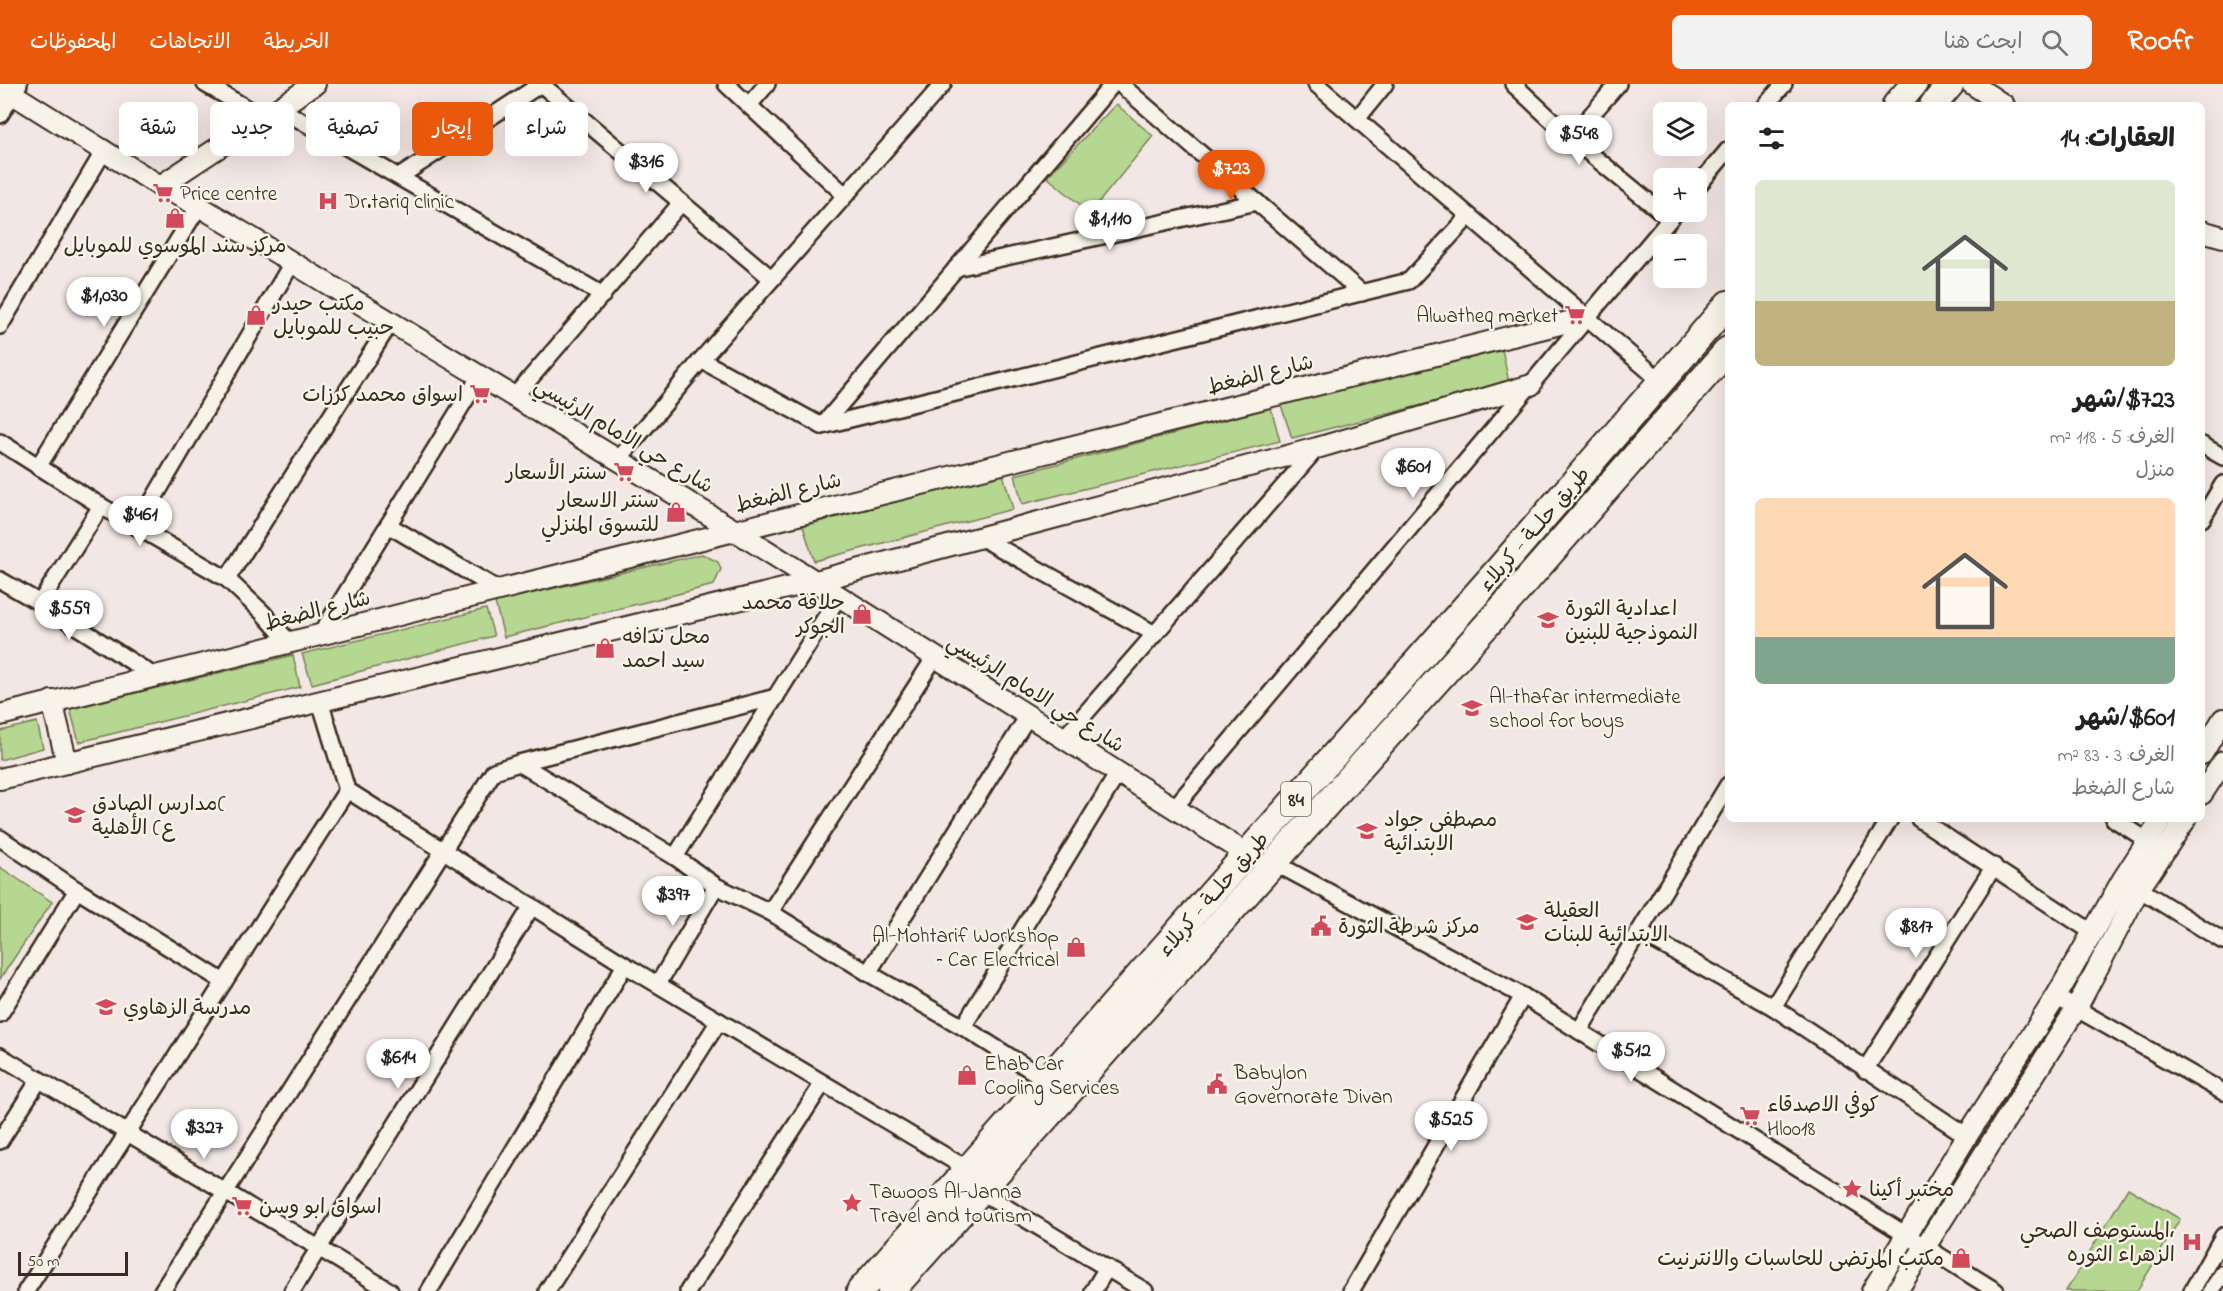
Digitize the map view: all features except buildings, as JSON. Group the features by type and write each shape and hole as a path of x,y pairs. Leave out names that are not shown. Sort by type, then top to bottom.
{"highway":[{"path":"1899,102 1914,84"},
{"path":"1936,102 1951,84"},
{"name":"طريق حلــة - كربلاء","path":"891,1291 1048,1081 1725,308"},
{"name":"طريق حلــة - كربلاء","path":"861,1291 974,1181 1273,862 1500,610 1725,353"},
{"path":"1528,535 1534,549 1547,557"},
{"path":"1481,589 1496,598 1500,610"}],"street":[{"path":"205,84 246,102"},
{"path":"288,102 315,84"},
{"path":"399,177 541,84 772,279"},
{"path":"726,84 845,195"},
{"path":"748,105 767,84"},
{"path":"618,460 701,360 943,84"},
{"path":"822,426 1113,84"},
{"path":"1120,84 1362,293"},
{"path":"1316,84 1662,382"},
{"path":"1357,119 1385,84"},
{"path":"1513,84 1571,138 1653,200"},
{"path":"1571,138 1618,84"},
{"path":"1769,102 1784,84"},
{"path":"1972,84 1999,102"},
{"path":"0,115 11,88"},
{"name":"شارع حي الامام الرئيسي","path":"11,88 160,186 199,206 734,530 1247,854"},
{"path":"294,124 399,177 603,295"},
{"path":"0,326 105,149"},
{"path":"160,186 210,153"},
{"path":"1707,175 1725,154"},
{"path":"514,397 681,202"},
{"path":"956,268 1257,202"},
{"path":"38,467 199,206"},
{"path":"701,360 822,426 1409,281 1469,216"},
{"path":"1174,808 1667,222"},
{"path":"2205,232 2223,237"},
{"path":"137,527 292,263"},
{"name":"شارع الضغط","path":"0,715 1588,317"},
{"path":"227,579 390,322"},
{"path":"321,634 480,376"},
{"path":"0,779 816,581 1317,448 1531,385"},
{"path":"0,442 101,506 227,579 289,642"},
{"path":"2205,447 2223,457"},
{"path":"1064,738 1317,448"},
{"path":"2205,514 2223,484"},
{"path":"40,603 101,506"},
{"path":"388,525 499,590"},
{"path":"980,537 1155,634"},
{"path":"0,580 154,676"},
{"path":"675,857 839,596"},
{"path":"770,912 935,657"},
{"path":"162,1291 494,771 519,762 776,697"},
{"path":"52,701 67,763"},
{"path":"320,701 347,790 625,965 823,1083 1145,1291"},
{"path":"868,973 1028,716"},
{"path":"2205,744 2223,719"},
{"path":"519,762 675,857 716,886 770,912 868,973 963,1027 1048,1081"},
{"path":"2205,789 2223,762"},
{"path":"963,1027 1118,772"},
{"path":"26,1291 347,790"},
{"path":"1579,1031 1725,790"},
{"path":"1773,1007 1883,822"},
{"path":"1924,822 2092,932"},
{"path":"2118,822 2148,842"},
{"path":"1897,1291 2076,1009 2148,842 2160,822"},
{"path":"1872,1291 1966,1136 2056,997 2092,932 2183,822"},
{"path":"0,838 77,890 224,982"},
{"path":"1273,862 1522,996 1996,1291"},
{"path":"1865,1070 1994,866"},
{"path":"2131,884 2223,941"},
{"path":"658,984 716,886"},
{"path":"0,1014 77,890"},
{"path":"292,1291 532,906"},
{"path":"1639,932 1773,1007 1966,1136"},
{"path":"429,1291 625,965"},
{"path":"1350,1291 1522,996"},
{"path":"2056,997 2223,1092"},
{"path":"547,1291 719,1021"},
{"path":"0,1056 390,1291"},
{"path":"0,1142 39,1080"},
{"path":"688,1291 823,1083"},
{"path":"2192,1291 2223,1236"},
{"path":"1093,1291 1107,1268"},
{"path":"2211,1291 2223,1273"}],"green space":[{"path":"1116,104 1153,136 1090,213 1047,177"},
{"path":"1502,349 1509,383 1292,438 1281,405"},
{"path":"1271,408 1280,441 1022,504 1015,475"},
{"path":"1003,474 1013,509 814,561 803,526"},
{"path":"702,554 718,562 721,569 714,585 504,637 495,602"},
{"path":"486,609 494,636 312,684 302,654"},
{"path":"293,655 300,687 79,742 70,709"},
{"path":"37,722 43,748 0,760 0,731"},
{"path":"0,867 52,902 0,979"},
{"path":"2128,1188 2180,1219 2137,1291 2066,1291"}],"place":[{"name":"Price centre","path":"163,193"},
{"name":"Dr.tariq clinic","path":"328,201"},
{"name":"مركز سند الموسوي للموبايل","path":"175,218"},
{"name":"مكتب حيدر حبيب للموبايل","path":"256,315"},
{"name":"Alwatheq market","path":"1575,315"},
{"name":"اسواق محمد كرزات","path":"480,394"},
{"name":"سنتر الأسعار","path":"624,472"},
{"name":"سنتر الاسعار للتسوق المنزلي","path":"676,512"},
{"name":"حلاقة محمد الجوكر","path":"862,614"},
{"name":"اعدادية الثورة النموذجية للبنين","path":"1548,620"},
{"name":"محل ندافه سيد احمد","path":"605,648"},
{"name":"Al-thafar intermediate school for boys","path":"1472,708"},
{"name":"مدارس الصادق( ع) الأهلية","path":"75,815"},
{"name":"مصطفى جواد الابتدائية","path":"1367,831"},
{"name":"العقيلة الابتدائية للبنات","path":"1527,922"},
{"name":"مركز شرطة الثورة","path":"1321,926"},
{"name":"Al-Mohtarif Workshop – Car Electrical","path":"1076,947"},
{"name":"مدرسة الزهاوي","path":"106,1007"},
{"name":"Ehab Car Cooling Services","path":"967,1075"},
{"name":"Babylon Governorate Divan","path":"1217,1084"},
{"name":"كوفي الاصدقاء Hl0018","path":"1750,1116"},
{"name":"مختبر أكينا","path":"1852,1189"},
{"name":"Tawoos Al-Janna Travel and tourism","path":"852,1203"},
{"name":"اسواق ابو وسن","path":"242,1206"},
{"name":"المستوصف الصحي، الزهراء الثوره","path":"2192,1242"},
{"name":"مكتب المرتضى للحاسبات والانترنيت","path":"1961,1258"}]}
